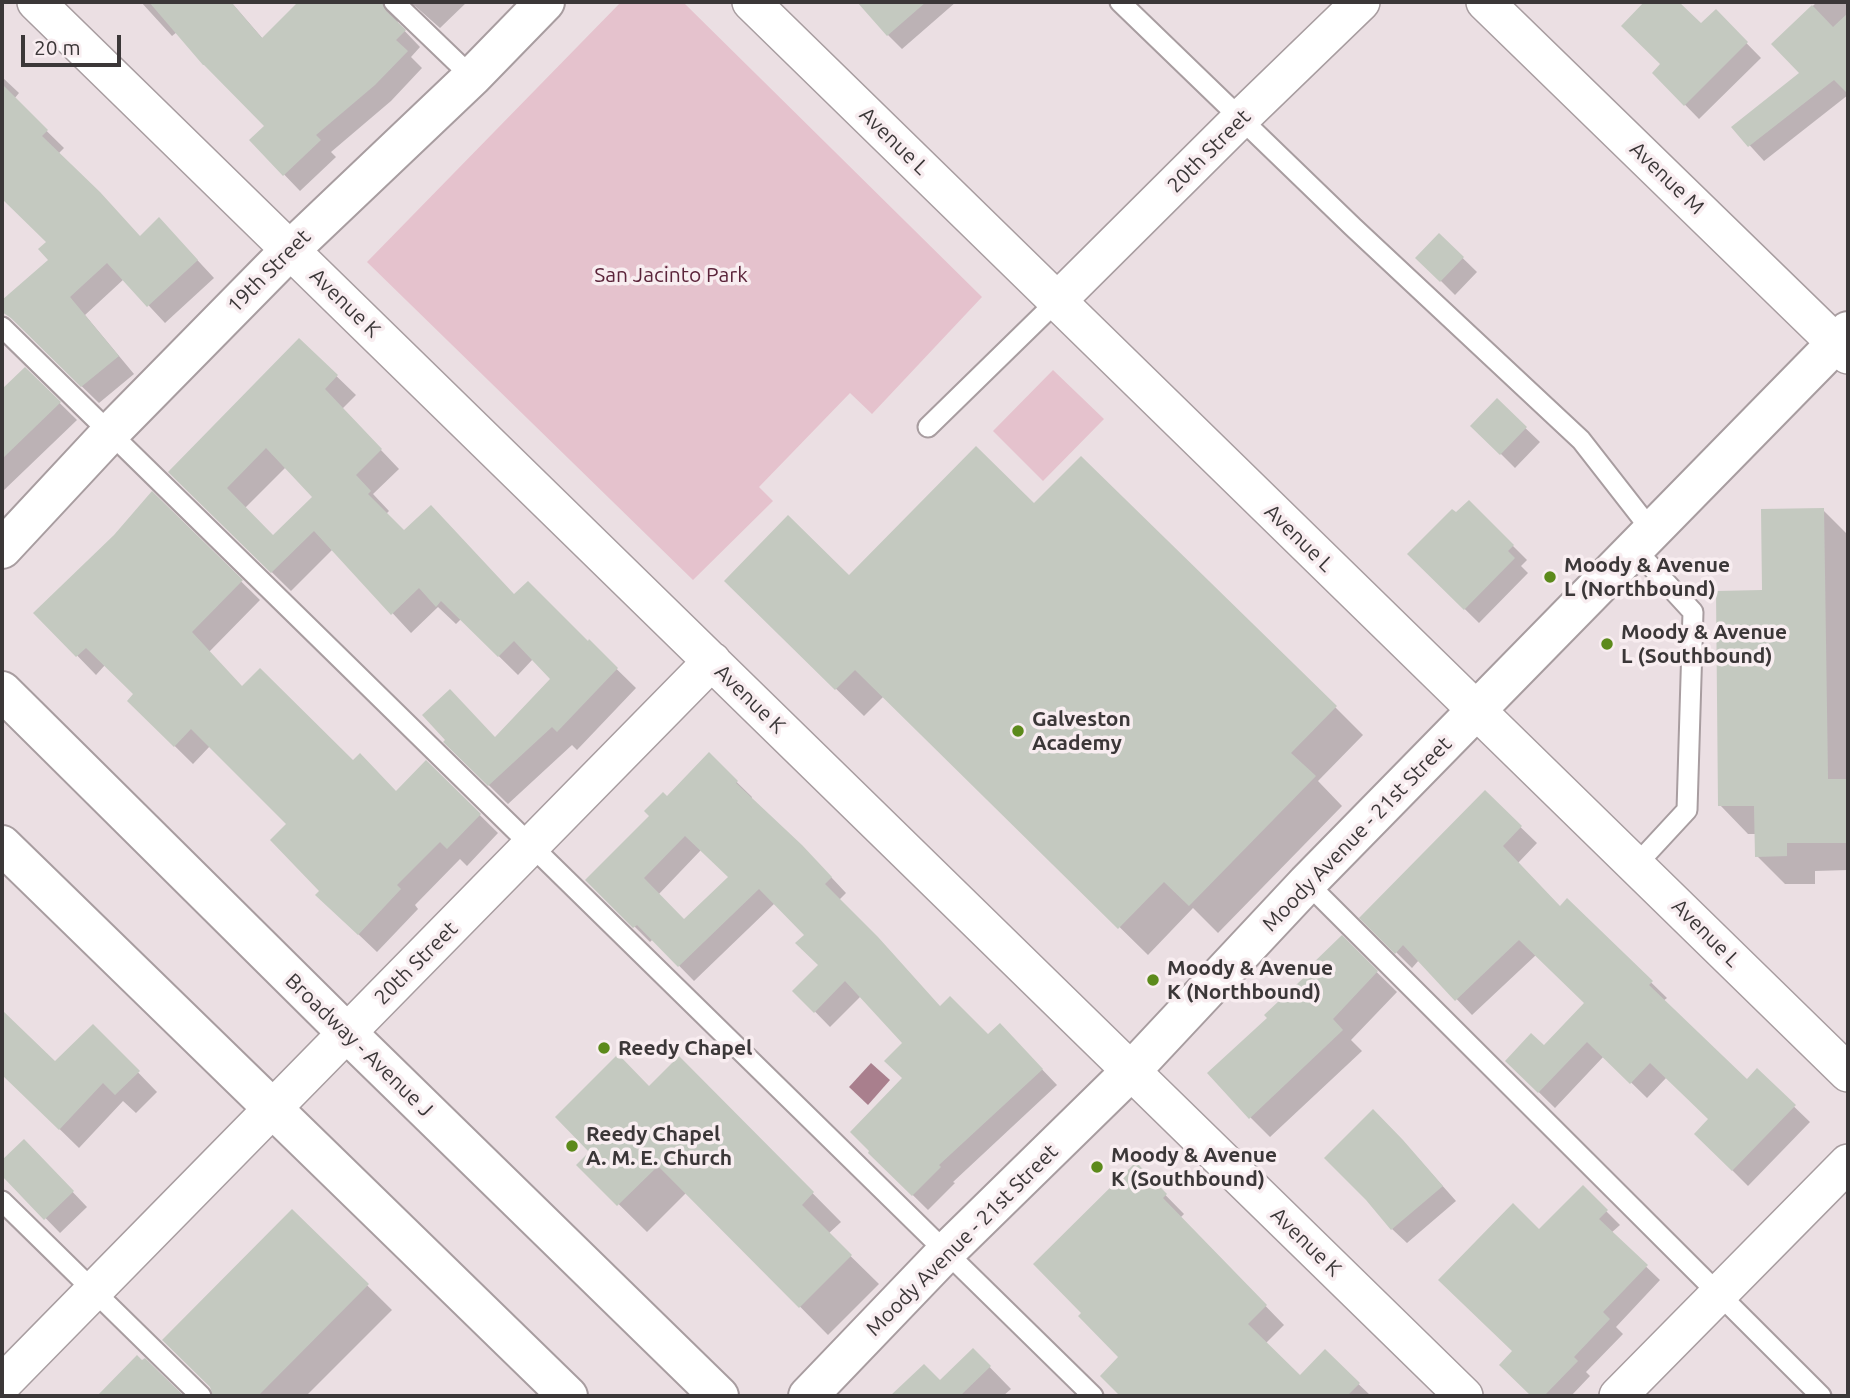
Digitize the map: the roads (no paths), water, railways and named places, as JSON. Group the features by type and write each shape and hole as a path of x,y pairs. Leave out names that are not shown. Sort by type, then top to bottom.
{"main road":[{"name":"19th Street","path":"2,549 110,433 290,250 472,77 545,2"},
{"name":"Moody Avenue - 21st Street","path":"808,1396 946,1252 1131,1071 1307,883 1644,540 1844,343"},
{"name":"Broadway - Avenue J","path":"2,691 346,1033 719,1396"},
{"path":"2,845 568,1396"}],"street":[{"name":"Avenue K","path":"36,2 1464,1396"},
{"name":"Avenue L","path":"751,2 1637,864 1848,1073"},
{"name":"20th Street","path":"1057,301 1361,2"},
{"name":"Avenue M","path":"1485,2 1844,343"},
{"name":"20th Street","path":"2,1384 712,662"},
{"path":"1618,1396 1848,1163"}],"lane":[{"path":"394,2 472,77"},
{"path":"1120,2 1240,119 1581,440 1693,612 1687,810 1637,864"},
{"path":"928,427 1057,301"},
{"path":"2,327 1093,1396"},
{"path":"1307,883 1821,1396"},
{"path":"2,1201 201,1396"}],"place":[{"name":"Moody & Avenue L (Northbound)","path":"1550,577"},
{"name":"Moody & Avenue L (Southbound)","path":"1607,644"},
{"name":"Galveston Academy","path":"1018,731"},
{"name":"Moody & Avenue K (Northbound)","path":"1153,980"},
{"name":"Reedy Chapel","path":"604,1048"},
{"name":"Reedy Chapel A. M. E. Church","path":"572,1146"},
{"name":"Moody & Avenue K (Southbound)","path":"1097,1167"}],"park label":[{"name":"San Jacinto Park","path":"671,275"}]}
